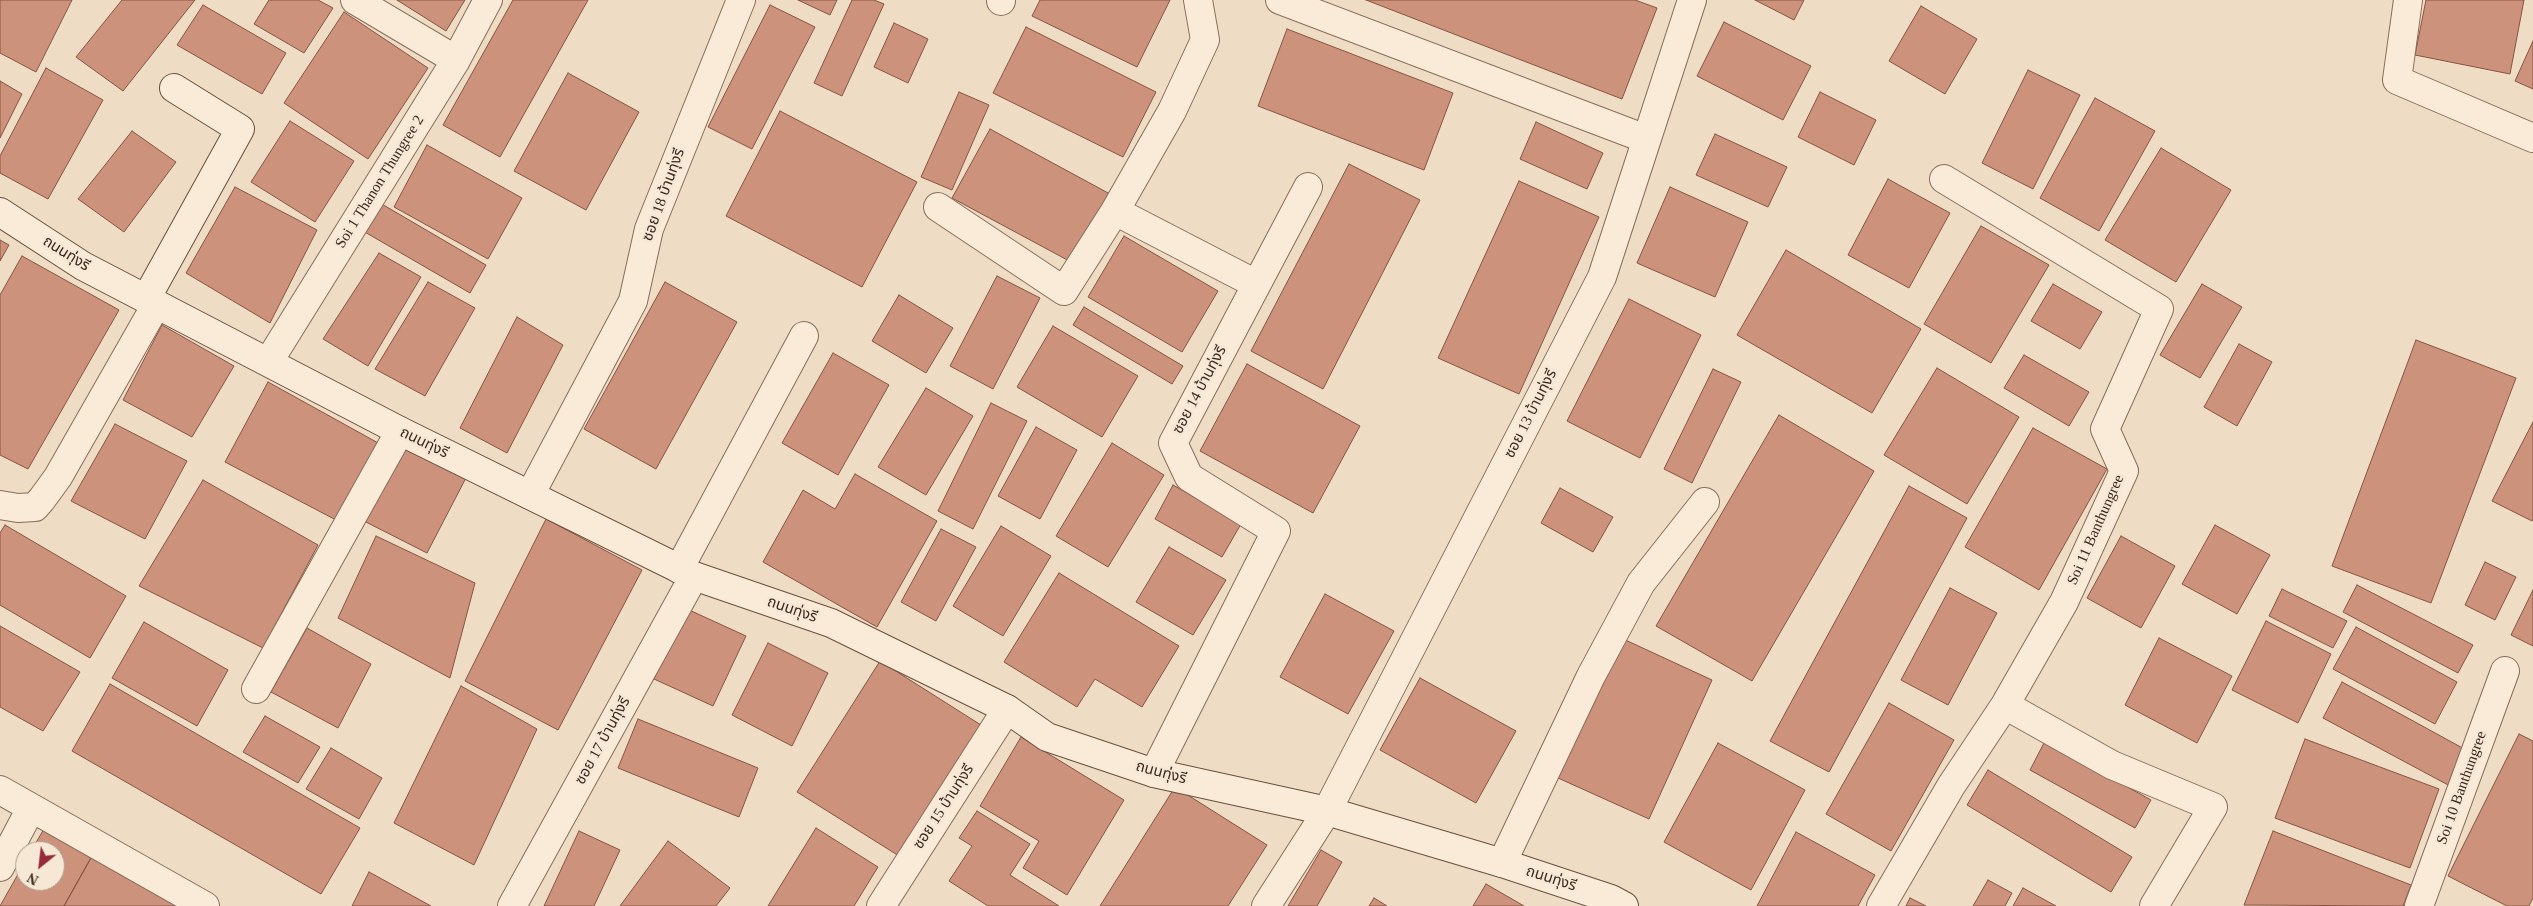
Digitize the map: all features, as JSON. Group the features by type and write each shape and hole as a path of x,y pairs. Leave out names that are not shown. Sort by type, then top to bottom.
{"street":[{"path":"355,0 456,60"},
{"name":"Soi 1 Thanon Thungree 2","path":"269,361 456,60 488,0"},
{"name":"ซอย 18 บ้านทุ่งรี","path":"530,494 633,300 649,229 742,0"},
{"path":"938,207 1064,291 1116,211 1172,111 1205,40 1198,0"},
{"path":"1280,0 1646,140"},
{"name":"ซอย 13 บ้านทุ่งรี","path":"1266,906 1328,811 1602,277 1646,140 1689,16 1692,0"},
{"path":"2408,0 2397,80 2533,138"},
{"path":"0,504 18,508 35,507 58,477 240,129 174,88"},
{"name":"Soi 11 Banthungree","path":"1881,906 1951,786 2005,705 2064,602 2124,471 2105,429 2159,309 1944,178"},
{"name":"ซอย 14 บ้านทุ่งรี","path":"1154,773 1276,531 1189,477 1173,443 1308,187"},
{"path":"1116,211 1256,284"},
{"name":"ถนนทุ่งรี","path":"0,212 83,266 269,361 400,431 687,572 831,623 1007,709 1047,737 1154,773 1328,811 1502,863 1610,903"},
{"name":"ซอย 17 บ้านทุ่งรี","path":"512,906 687,572 804,336"},
{"path":"256,689 400,431"},
{"path":"1502,863 1591,676 1642,583 1706,502"},
{"name":"Soi 10 Banthungree","path":"2419,906 2505,671"},
{"path":"2005,705 2112,765 2213,807 2154,906"},
{"name":"ซอย 15 บ้านทุ่งรี","path":"881,906 1007,709"},
{"path":"0,790 205,906"},
{"path":"0,867 31,808"}],"building":[{"path":"0,0 72,0 36,72 0,53"},
{"path":"122,0 195,0 123,91 76,57"},
{"path":"269,0 318,0 333,8 304,53 254,24"},
{"path":"397,0 465,0 446,31"},
{"path":"513,0 588,0 500,157 443,125"},
{"path":"798,0 837,0 830,15"},
{"path":"852,0 874,0 884,4 842,96 814,83"},
{"path":"1040,0 1170,0 1137,67 1032,16"},
{"path":"1366,0 1635,0 1657,8 1622,99"},
{"path":"1755,0 1804,0 1794,20"},
{"path":"2426,0 2524,0 2510,74 2415,55"},
{"path":"203,5 286,53 262,94 177,45"},
{"path":"770,5 815,27 752,149 708,127"},
{"path":"1921,6 1977,39 1945,94 1889,61"},
{"path":"344,12 428,68 368,159 284,103"},
{"path":"1724,22 1811,66 1783,120 1697,76"},
{"path":"894,23 928,39 908,83 874,67"},
{"path":"1026,27 1156,92 1123,157 993,93"},
{"path":"1287,29 1453,93 1424,170 1258,106"},
{"path":"2533,41 2533,89 2515,81"},
{"path":"46,68 103,100 48,199 0,173 0,156"},
{"path":"2028,70 2080,95 2033,189 1982,163"},
{"path":"568,73 639,112 586,210 514,171"},
{"path":"0,81 22,94 0,138"},
{"path":"959,92 989,105 952,190 921,177"},
{"path":"1820,92 1876,120 1854,165 1798,137"},
{"path":"2095,98 2155,131 2099,231 2040,198"},
{"path":"780,111 917,182 862,287 726,216"},
{"path":"290,121 354,161 315,222 251,182"},
{"path":"1536,122 1603,153 1587,189 1520,159"},
{"path":"990,129 1110,194 1073,263 952,198"},
{"path":"132,131 176,162 124,232 78,199"},
{"path":"1715,134 1787,167 1768,207 1696,175"},
{"path":"427,145 522,198 488,259 394,207"},
{"path":"2161,148 2231,190 2176,282 2105,240"},
{"path":"1349,164 1420,200 1323,389 1251,351"},
{"path":"1888,179 1950,213 1909,288 1848,255"},
{"path":"1519,181 1599,217 1519,394 1438,358"},
{"path":"235,187 317,230 270,323 186,273"},
{"path":"1670,187 1748,222 1715,297 1637,263"},
{"path":"380,203 486,265 470,293 363,231"},
{"path":"1981,226 2049,265 1991,363 1924,324"},
{"path":"1124,236 1218,291 1182,352 1088,297"},
{"path":"0,240 9,245 0,261"},
{"path":"1786,250 1921,329 1872,413 1737,335"},
{"path":"379,253 421,277 368,366 323,339"},
{"path":"22,256 119,310 28,469 0,455 0,295"},
{"path":"997,276 1040,298 993,389 950,366"},
{"path":"428,282 475,308 425,396 375,369"},
{"path":"665,282 737,322 656,469 584,429"},
{"path":"2053,284 2102,312 2080,349 2031,321"},
{"path":"2202,284 2242,307 2200,378 2160,355"},
{"path":"899,295 953,328 926,373 872,341"},
{"path":"1629,299 1701,335 1640,458 1567,421"},
{"path":"1084,307 1183,366 1172,384 1073,325"},
{"path":"517,317 563,345 507,453 460,428"},
{"path":"162,325 234,366 192,437 123,400"},
{"path":"1053,326 1138,376 1102,437 1017,387"},
{"path":"2416,340 2516,378 2431,603 2332,566"},
{"path":"2239,344 2272,362 2237,426 2204,407"},
{"path":"833,353 889,385 838,475 782,443"},
{"path":"2024,355 2089,392 2069,426 2004,388"},
{"path":"1247,364 1360,426 1313,513 1200,451"},
{"path":"1937,368 2019,417 1967,504 1884,455"},
{"path":"1713,369 1741,382 1692,483 1664,469"},
{"path":"268,382 380,444 338,521 225,462"},
{"path":"926,388 973,416 926,495 878,467"},
{"path":"991,403 1027,421 973,529 938,511"},
{"path":"1779,415 1874,471 1752,681 1656,626"},
{"path":"2533,422 2533,519 2532,521 2492,501"},
{"path":"115,424 187,461 145,539 71,501"},
{"path":"1036,427 1077,450 1040,519 998,496"},
{"path":"2033,428 2107,469 2039,590 1965,547"},
{"path":"403,441 468,474 427,553 360,519"},
{"path":"1112,443 1164,475 1108,567 1056,536"},
{"path":"855,474 937,521 877,627 763,562 803,490 835,509"},
{"path":"203,480 318,545 263,648 139,586"},
{"path":"1173,485 1241,524 1222,557 1155,519"},
{"path":"1909,486 1967,518 1829,772 1770,741"},
{"path":"1560,488 1613,517 1593,552 1541,523"},
{"path":"546,519 642,570 558,730 465,681"},
{"path":"5,525 126,596 90,658 0,605 0,533"},
{"path":"2215,525 2270,555 2237,614 2182,584"},
{"path":"1001,526 1051,556 1003,636 953,606"},
{"path":"941,529 976,547 936,621 901,602"},
{"path":"376,536 475,583 450,678 338,618"},
{"path":"2121,536 2175,566 2141,628 2087,598"},
{"path":"1169,547 1226,580 1193,635 1136,602"},
{"path":"2485,562 2516,577 2495,620 2465,605"},
{"path":"1059,573 1179,646 1142,707 1095,679 1077,707 1004,662"},
{"path":"2357,585 2473,645 2458,673 2343,612"},
{"path":"1950,588 1997,613 1948,705 1901,680"},
{"path":"2282,589 2347,621 2333,648 2269,616"},
{"path":"2533,590 2533,646 2511,635"},
{"path":"1325,594 1394,631 1348,714 1280,677"},
{"path":"687,609 746,636 713,706 654,679"},
{"path":"2266,621 2331,654 2298,723 2232,690"},
{"path":"144,622 228,670 197,726 112,678"},
{"path":"0,626 80,672 43,731 0,707"},
{"path":"2356,627 2457,682 2435,724 2333,669"},
{"path":"307,628 371,664 338,728 271,692"},
{"path":"1621,638 1712,680 1649,819 1558,778"},
{"path":"2159,638 2232,676 2197,743 2125,705"},
{"path":"768,643 828,673 792,746 732,715"},
{"path":"880,661 981,725 899,856 797,792"},
{"path":"1420,678 1516,731 1476,803 1380,750"},
{"path":"2342,682 2468,751 2450,786 2323,718"},
{"path":"110,684 360,828 321,894 72,751"},
{"path":"461,686 537,729 474,865 394,823"},
{"path":"1889,703 1954,740 1891,851 1826,814"},
{"path":"265,716 320,747 298,783 243,752"},
{"path":"638,719 758,768 739,817 618,768"},
{"path":"2519,734 2533,741 2533,898 2529,906 2507,906 2448,876"},
{"path":"1021,737 1124,800 1067,895 1023,868 1039,841 980,806"},
{"path":"2305,739 2439,789 2410,868 2275,818"},
{"path":"2045,741 2151,800 2135,828 2030,770"},
{"path":"1718,743 1805,790 1751,890 1664,842"},
{"path":"331,748 382,778 359,819 306,789"},
{"path":"1988,770 2132,857 2111,892 1967,805"},
{"path":"1175,787 1267,845 1228,906 1100,906"},
{"path":"977,811 1030,844 1010,875 1059,906 988,906 949,881 972,846 959,838"},
{"path":"816,828 878,867 854,906 768,906"},
{"path":"44,829 92,856 64,906 0,906 15,880 15,891 65,891 65,841 37,841"},
{"path":"579,831 620,850 594,906 544,906"},
{"path":"2273,831 2411,885 2403,906 2244,905"},
{"path":"1796,832 1875,875 1858,906 1757,906"},
{"path":"668,841 730,888 716,906 620,906"},
{"path":"1321,850 1342,862 1317,906 1288,906"},
{"path":"92,856 182,906 64,906"},
{"path":"369,872 431,906 352,906"},
{"path":"1988,880 2012,893 2005,906 1973,906"},
{"path":"1486,884 1524,906 1473,906"},
{"path":"2023,888 2056,906 2013,906"},
{"path":"1374,898 1387,906 1369,906"},
{"path":"1910,898 1926,906 1906,906"}]}
